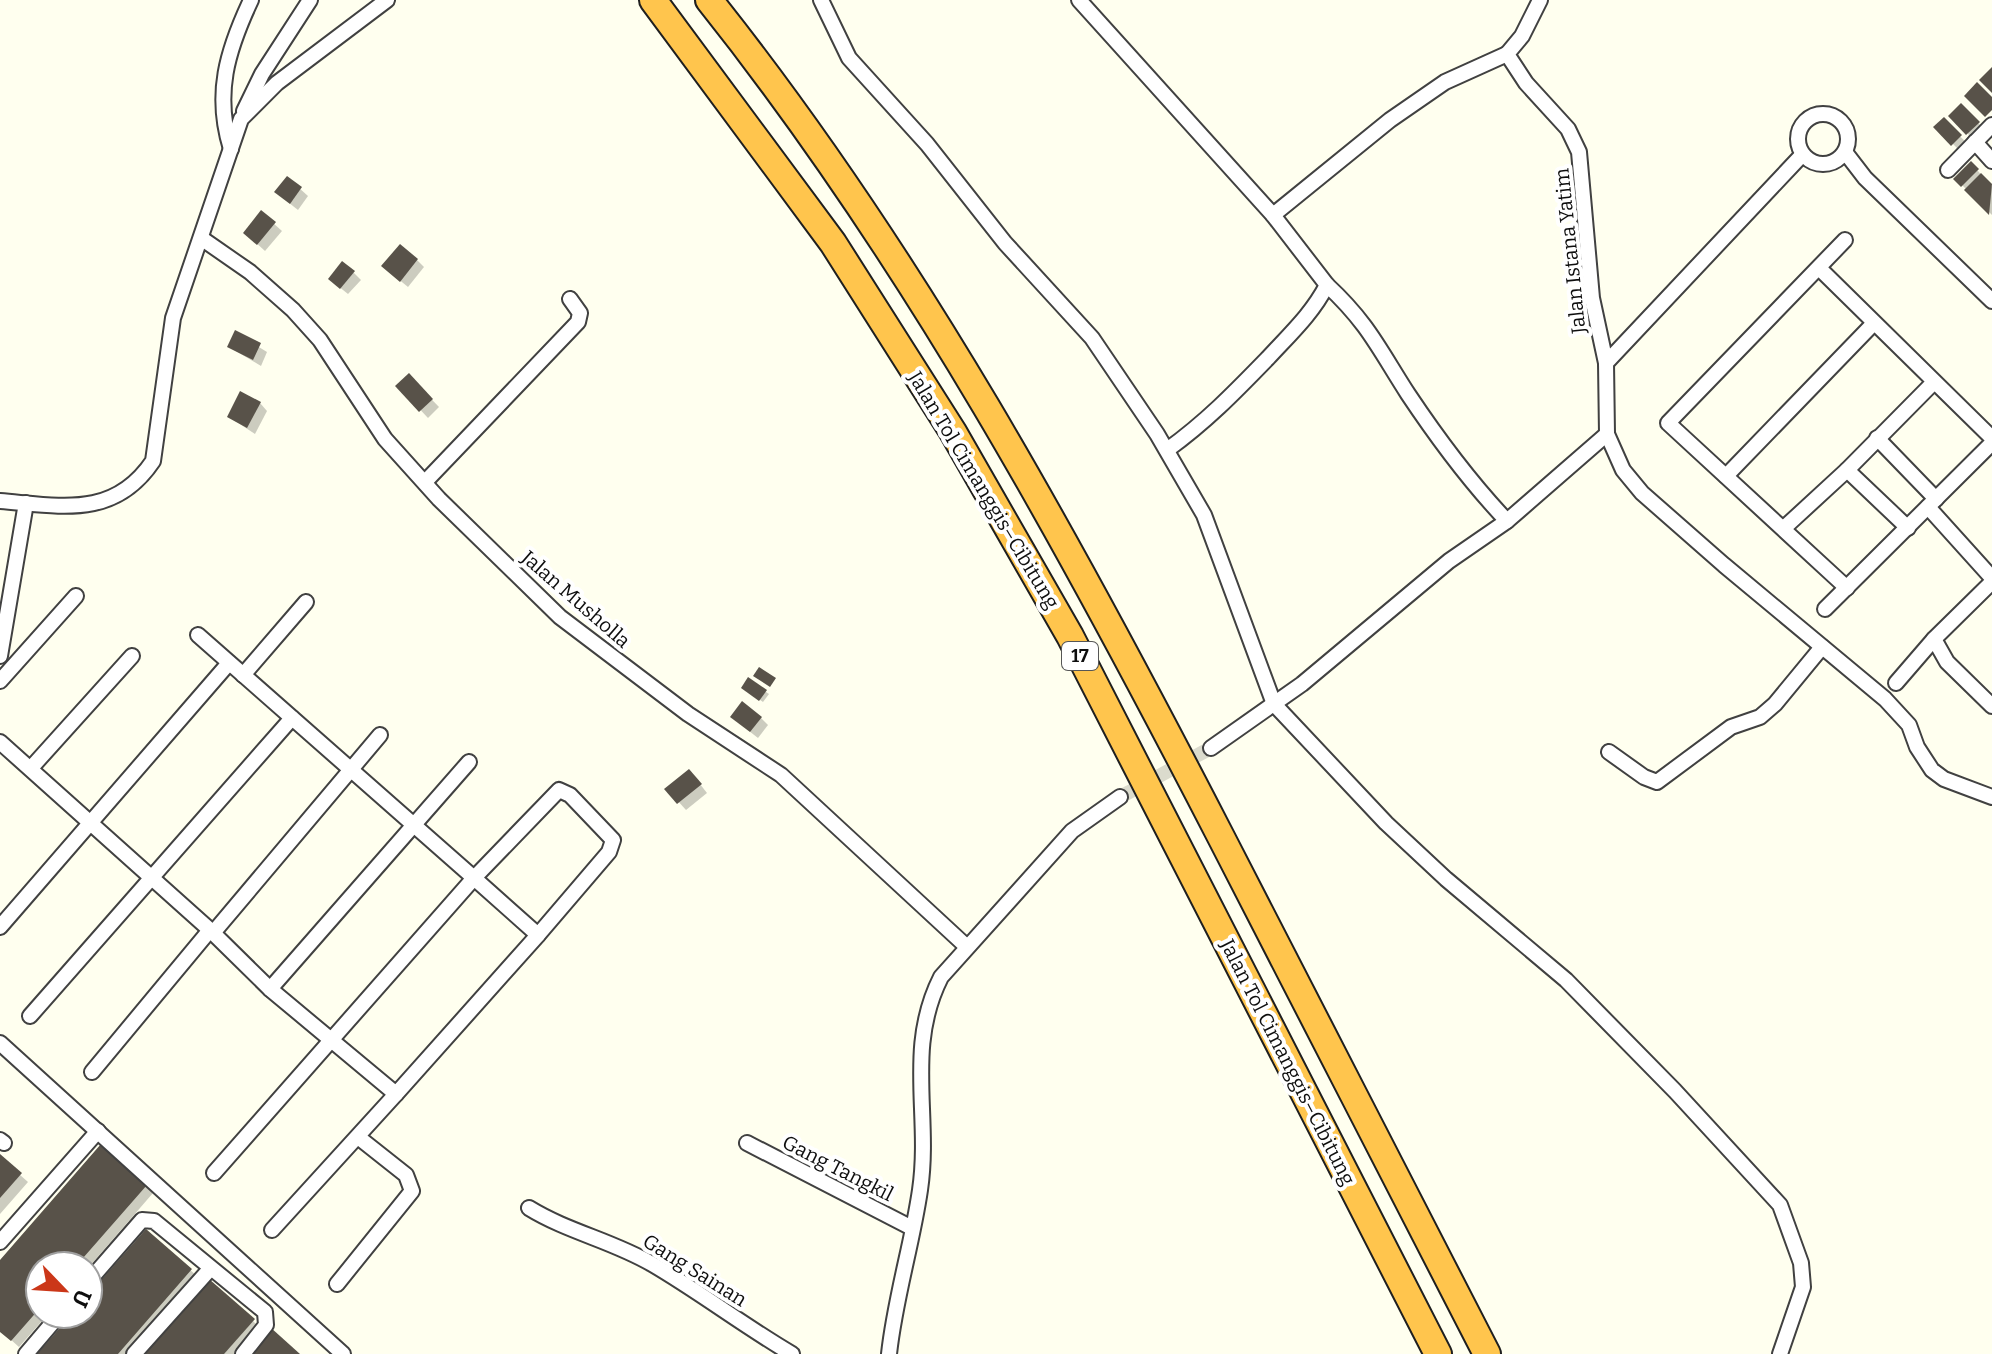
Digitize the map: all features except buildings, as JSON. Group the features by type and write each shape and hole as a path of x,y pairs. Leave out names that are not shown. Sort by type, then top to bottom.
{"highway":[{"name":"Jalan Tol Cimanggis–Cibitung","path":"653,0 833,243 953,432 1070,636 1438,1354"},
{"name":"Jalan Tol Cimanggis–Cibitung","path":"709,0 764,69 868,218 987,404 1106,614 1487,1354"}],"street":[{"path":"231,149 221,116 225,76 233,37 251,0"},
{"path":"0,501 84,507 128,490 153,461 173,318 241,119 262,74 310,0"},
{"path":"241,119 277,83 387,0"},
{"path":"821,0 849,58 927,144 1005,243 1092,338 1167,450 1204,515 1274,704 1436,870 1566,980 1675,1091 1780,1205 1801,1263 1803,1287 1780,1354"},
{"path":"1079,0 1273,215 1327,285 1355,312 1375,337 1440,441 1507,521"},
{"path":"1273,215 1401,112 1445,82 1507,54 1522,36 1540,0"},
{"name":"Jalan Istana Yatim","path":"1507,54 1526,83 1575,139 1579,152 1592,298 1606,363 1607,434"},
{"path":"1845,152 1829,164 1810,162 1802,155 1797,136 1807,119 1816,115 1835,117 1847,132 1845,152 1865,178 1992,301"},
{"path":"1948,170 1992,125"},
{"path":"1975,142 1992,161"},
{"path":"1606,363 1802,155"},
{"name":"Jalan Musholla","path":"201,238 250,272 293,310 320,340 385,439 560,617 688,714 781,775 967,947"},
{"path":"1845,240 1668,423 1847,588"},
{"path":"1820,269 1992,441 1825,609"},
{"path":"1167,450 1206,423 1239,391 1313,310 1327,285"},
{"path":"425,482 578,322 580,313 570,299"},
{"path":"1726,476 1874,323"},
{"path":"1784,528 1934,382"},
{"path":"1211,748 1274,704 1449,561 1507,521 1607,434 1623,470 1642,493 1822,647 1859,674 1909,725 1917,747 1932,770 1944,779 1992,797"},
{"path":"1877,438 1992,580 1896,683"},
{"path":"1847,470 1908,528"},
{"path":"0,656 8,561 26,503"},
{"path":"0,681 76,596"},
{"path":"243,675 306,602"},
{"path":"198,635 538,935"},
{"path":"1934,639 1947,662 1992,706"},
{"path":"1609,752 1644,777 1657,782 1731,727 1768,711 1822,647"},
{"path":"31,768 132,656"},
{"path":"0,927 229,663"},
{"path":"30,1016 292,718"},
{"path":"92,1072 380,735"},
{"path":"0,742 93,823 270,989 396,1094"},
{"path":"270,989 469,762"},
{"path":"214,1173 334,1041 474,878 554,792 570,795 613,840 609,852 272,1230"},
{"path":"889,1354 897,1290 912,1228 921,1165 920,1045 923,1020 941,977 967,947 1072,831 1120,797"},
{"path":"0,1043 343,1354"},
{"path":"0,1242 98,1131"},
{"path":"337,1284 412,1191 406,1175 358,1137"},
{"name":"Gang Tangkil","path":"747,1143 912,1228"},
{"name":"Gang Sainan","path":"529,1208 557,1225 613,1244 652,1264 792,1354"},
{"path":"104,1265 146,1219 162,1227 265,1312 267,1319 264,1329 243,1354"},
{"path":"134,1354 210,1269"},
{"path":"26,1354 46,1330"}],"tunnel":[{"path":"1120,797 1211,748"}]}
